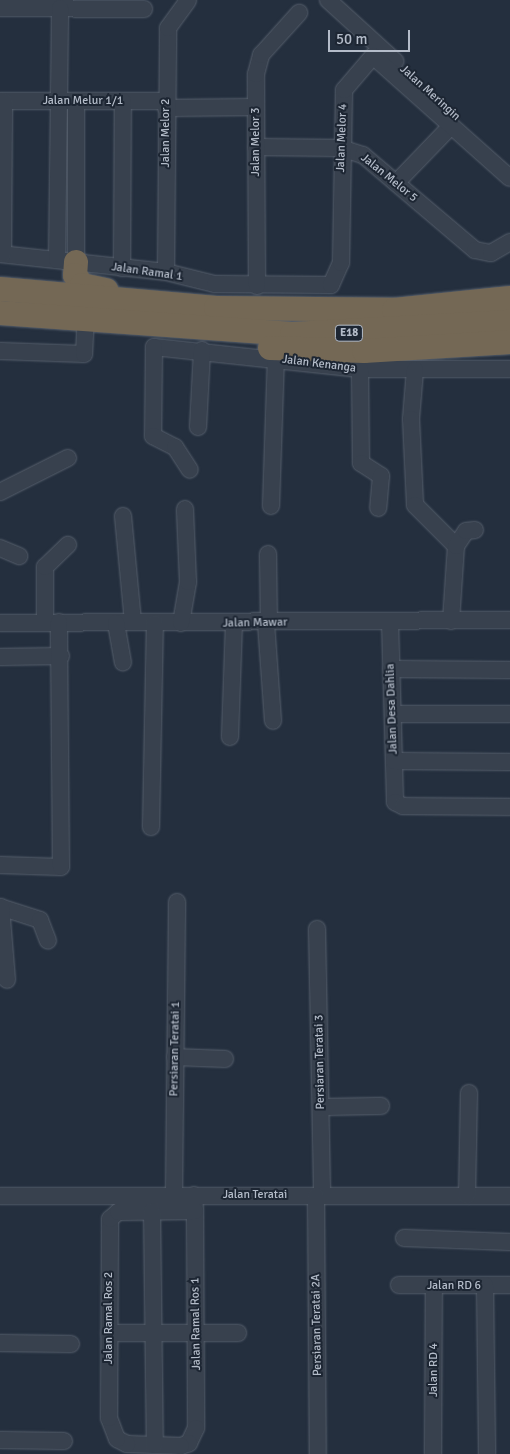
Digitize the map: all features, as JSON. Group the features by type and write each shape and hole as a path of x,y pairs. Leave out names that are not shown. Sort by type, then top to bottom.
{"highway":[{"path":"0,284 64,283 69,280 67,261"},
{"path":"67,261 82,285 216,308"},
{"path":"466,303 510,286"},
{"name":"E18","path":"0,289 216,308 394,310 510,298"},
{"name":"E18","path":"0,313 187,330 373,333 510,322"},
{"path":"0,324 34,316"},
{"name":"E18","path":"187,330 200,337 243,345 362,360 510,342"},
{"path":"362,360 510,354"}],"street":[{"name":"Jalan Melor 2","path":"166,272 168,28 188,0"},
{"name":"Jalan Meringin","path":"328,0 510,165"},
{"path":"0,8 138,6"},
{"path":"60,8 59,101 67,261"},
{"name":"Jalan Melor 3","path":"257,286 256,107 261,55 299,13"},
{"name":"Jalan Melor 4","path":"325,287 336,282 341,269 341,148 344,90 373,56 510,178"},
{"name":"Jalan Melur 1/1","path":"2,101 124,101 256,107"},
{"path":"2,101 2,254"},
{"path":"67,261 76,101"},
{"path":"122,268 124,101"},
{"path":"396,183 451,126"},
{"name":"Jalan Melor 5","path":"256,147 341,148 363,155 475,250 491,253 510,242"},
{"name":"Jalan Ramal 1","path":"2,254 166,272 215,284 325,287"},
{"path":"0,351 84,354 86,321"},
{"path":"141,325 154,347 153,436 175,447 190,470"},
{"name":"Jalan Kenanga","path":"154,347 202,350 276,359 362,360 416,370 510,369"},
{"path":"198,427 202,350"},
{"path":"270,506 276,359"},
{"path":"362,360 361,463 381,476 378,508"},
{"path":"416,370 411,419 415,505 456,546"},
{"path":"0,492 68,458"},
{"path":"181,623 188,582 185,509"},
{"path":"123,516 133,622"},
{"path":"451,621 456,546 466,532 475,530"},
{"path":"0,865 61,867 61,656 52,622 45,567 68,545"},
{"path":"0,548 19,556"},
{"path":"268,554 268,623 273,720"},
{"name":"Jalan Mawar","path":"0,623 133,622 234,624 510,620"},
{"name":"Jalan Desa Dahlia","path":"390,621 394,797 404,806 510,807"},
{"path":"116,623 123,662"},
{"path":"151,827 155,623"},
{"path":"230,737 234,624"},
{"path":"0,657 61,656"},
{"path":"391,669 510,670"},
{"path":"393,714 510,714"},
{"path":"394,761 510,762"},
{"name":"Persiaran Teratai 1","path":"174,1195 177,902"},
{"path":"7,980 0,907 40,920 48,941"},
{"name":"Persiaran Teratai 3","path":"318,929 321,1107 319,1196"},
{"path":"175,1057 225,1059"},
{"path":"467,1196 469,1093"},
{"path":"321,1107 381,1106"},
{"name":"Jalan Teratai","path":"0,1196 174,1195 194,1203 319,1196 510,1196"},
{"name":"Persiaran Teratai 2A","path":"318,1454 319,1196"},
{"name":"Jalan Ramal Ros 2","path":"181,1446 127,1444 111,1430 109,1333 110,1218 118,1212 152,1211 194,1203"},
{"name":"Jalan Ramal Ros 1","path":"181,1446 189,1444 196,1428 194,1203"},
{"path":"152,1211 156,1445"},
{"path":"404,1238 510,1242"},
{"name":"Jalan RD 6","path":"399,1285 510,1285"},
{"name":"Jalan RD 4","path":"433,1454 434,1286"},
{"path":"485,1286 487,1454"},
{"path":"109,1333 238,1333"},
{"path":"0,1343 71,1344"},
{"path":"0,1440 64,1441"}]}
